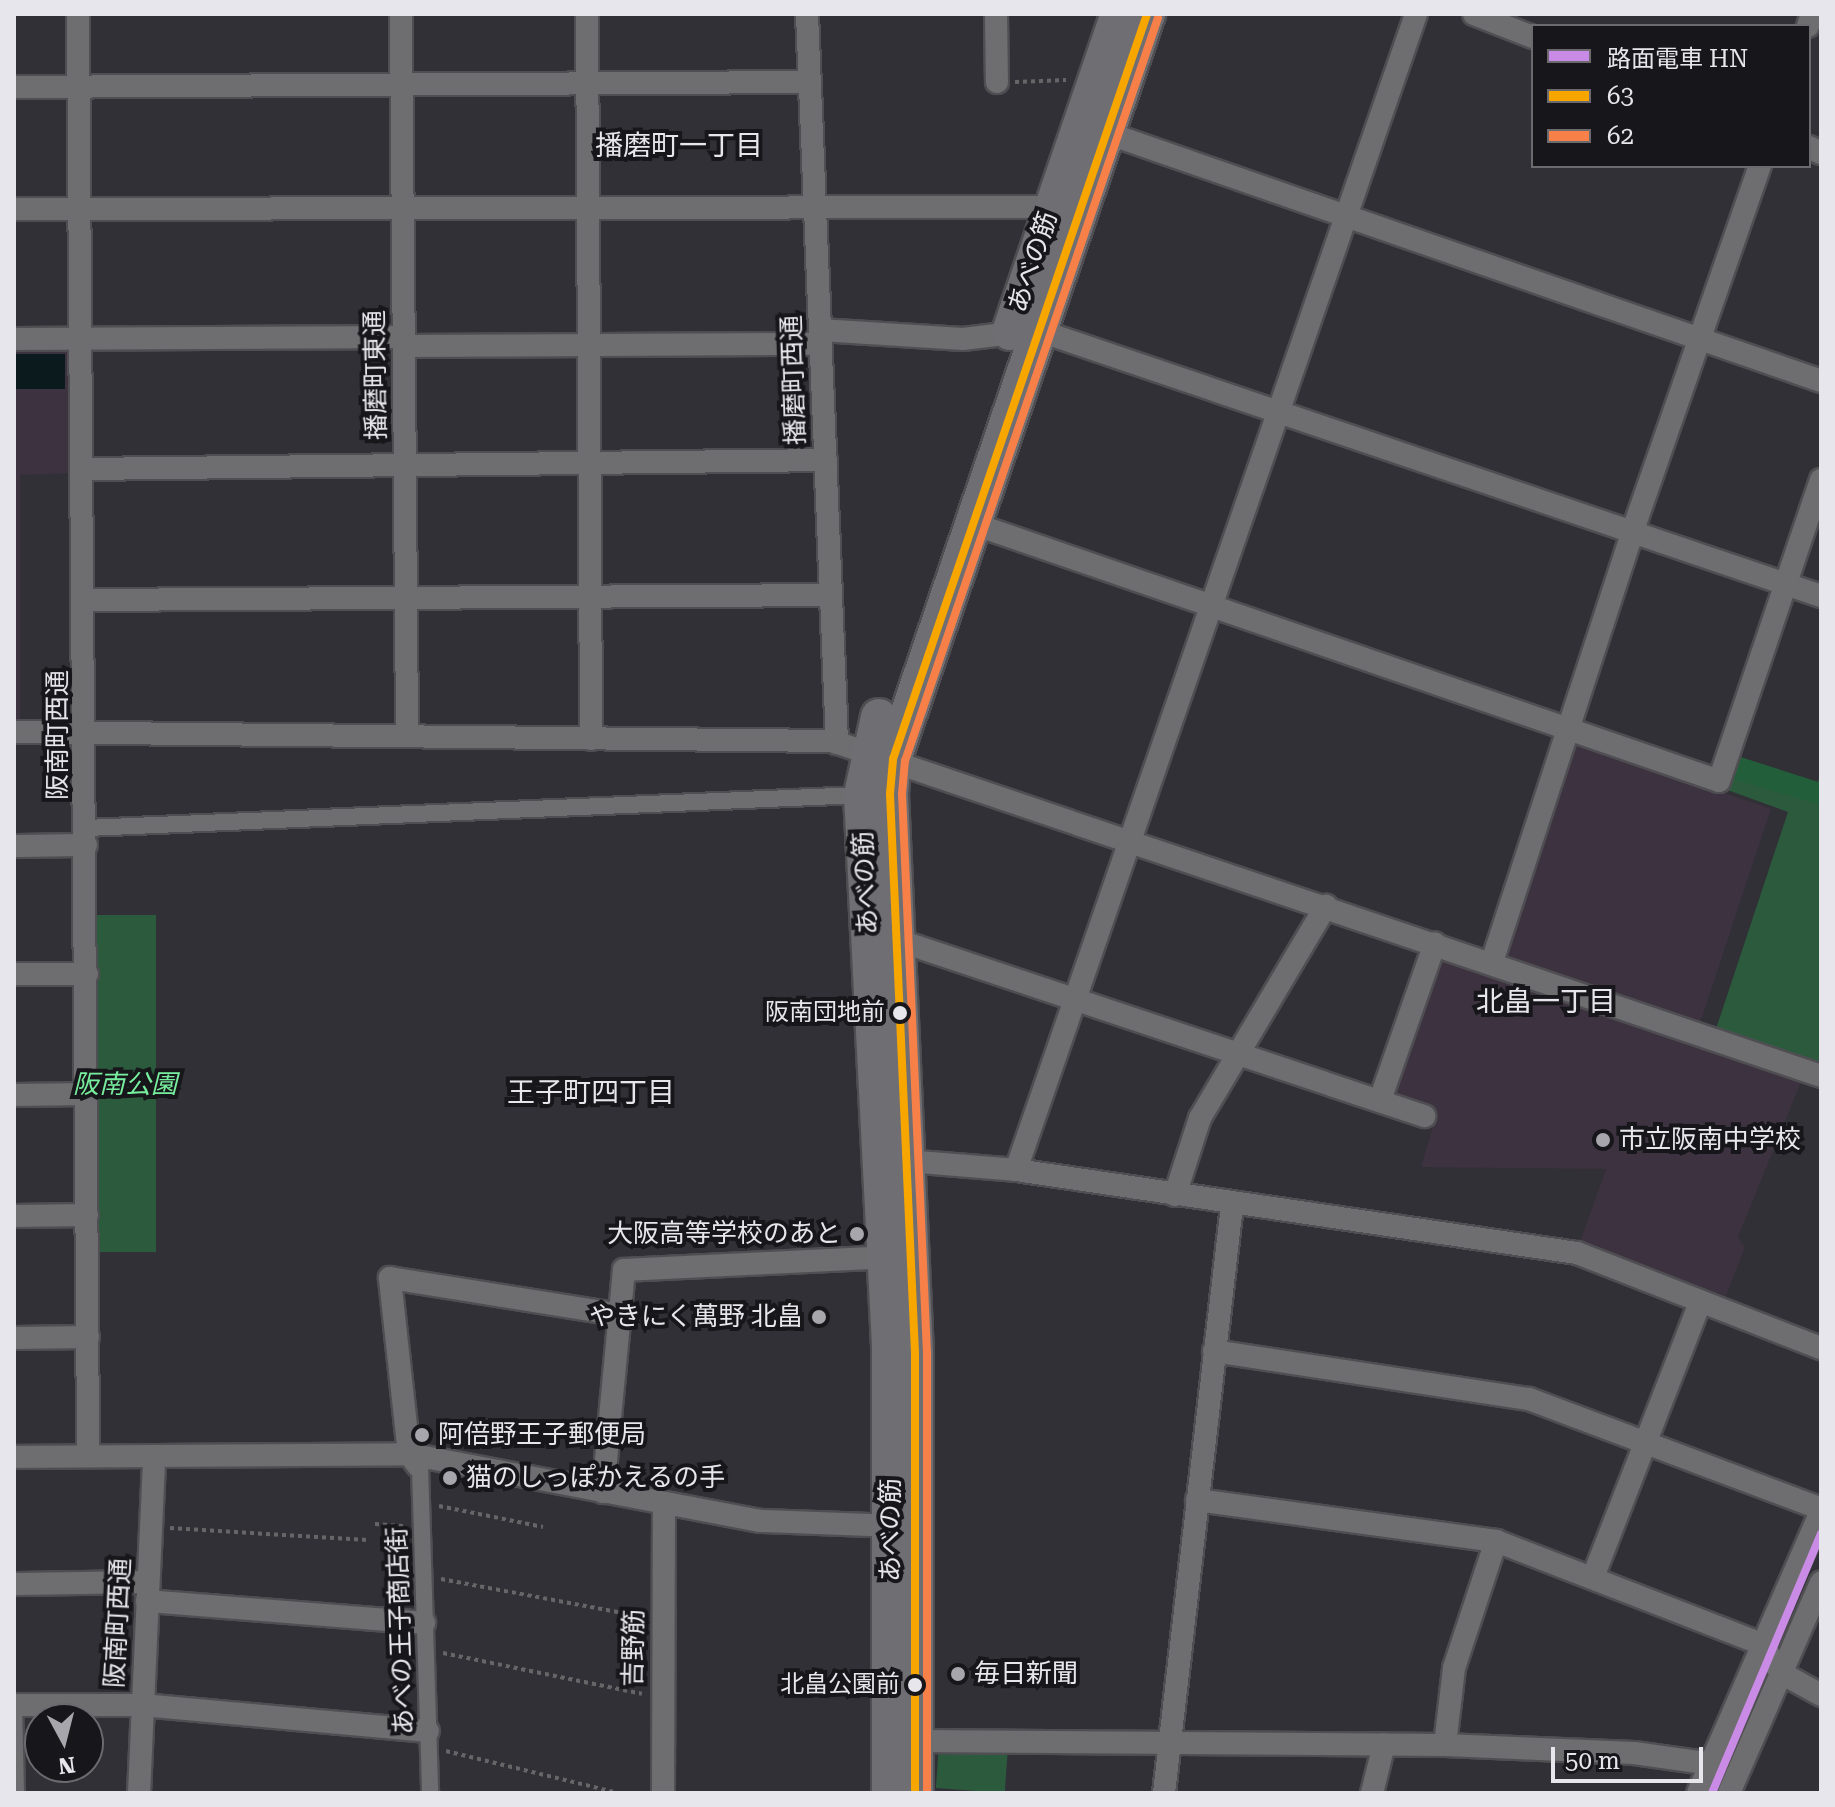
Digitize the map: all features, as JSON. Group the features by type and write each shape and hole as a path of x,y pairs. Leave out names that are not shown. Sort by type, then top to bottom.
{"main road":[{"name":"あべの筋","path":"890,1793 897,940 867,752 971,523 1024,330 1052,207 1119,14"},
{"name":"あべの筋","path":"915,1793 915,1741 893,1526 886,1257 895,1160 862,795 867,752 1024,330 1107,133 1147,14"}],"street":[{"name":"阪南町西通","path":"78,14 86,731 88,1456"},
{"name":"播磨町東通","path":"401,14 407,736"},
{"path":"587,14 591,739"},
{"name":"播磨町西通","path":"807,14 831,595 867,752"},
{"path":"996,14 997,82"},
{"path":"1016,1170 1215,603 1416,14"},
{"path":"1474,14 1531,36"},
{"path":"14,87 810,82"},
{"path":"1107,133 1821,381"},
{"path":"1492,962 1571,730 1633,530 1759,168"},
{"path":"14,209 1052,207"},
{"path":"14,339 589,345 820,337 963,339 1024,330 1279,410 1821,596"},
{"path":"83,469 826,460"},
{"path":"971,523 1215,603 1719,781 1821,480"},
{"path":"85,600 831,595"},
{"path":"14,732 591,739 867,752 1821,1076"},
{"path":"14,846 86,837 862,795"},
{"path":"1175,1195 1200,1118 1326,906"},
{"path":"897,940 1241,1052 1424,1116"},
{"path":"1380,1100 1435,943"},
{"path":"14,974 87,974"},
{"path":"14,1095 87,1094"},
{"path":"895,1160 1016,1170 1232,1205 1577,1253 1821,1348"},
{"path":"1164,1793 1167,1743 1232,1205"},
{"path":"14,1216 87,1215"},
{"path":"603,1492 624,1270 886,1257"},
{"path":"415,1461 390,1278 622,1315"},
{"path":"1593,1577 1700,1302"},
{"path":"14,1338 88,1337"},
{"path":"1214,1351 1529,1399 1647,1439 1821,1510 1712,1764 1706,1792"},
{"path":"14,1457 415,1461 761,1521 893,1526"},
{"name":"阪南町西通","path":"139,1793 154,1457"},
{"name":"あべの王子商店街","path":"415,1461 421,1502 430,1793"},
{"path":"1197,1500 1496,1541 1762,1644 1781,1673 1821,1695"},
{"name":"吉野筋","path":"663,1793 664,1503"},
{"path":"1445,1745 1454,1668 1496,1541"},
{"path":"1729,1793 1821,1582"},
{"path":"14,1584 148,1592 424,1623"},
{"path":"15,1705 142,1705 428,1738"},
{"path":"915,1741 1445,1745 1634,1753 1712,1764"},
{"path":"1372,1793 1384,1744"}],"lane":[{"path":"15,1705 18,1793"}],"path":[{"path":"997,82 1097,79"},
{"path":"421,1502 543,1527"},
{"path":"375,1524 422,1527"},
{"path":"151,1526 368,1540"},
{"path":"423,1576 663,1620"},
{"path":"425,1649 661,1698"},
{"path":"428,1738 618,1793"}],"shaded area":[{"path":"68,345 76,355 76,473 20,475 20,721 14,721 14,346"},
{"path":"14,354 65,354 65,389 14,389"},
{"path":"1581,743 1771,809 1699,1026 1508,958 1504,950 1574,748"},
{"name":"市立阪南中学校","path":"1440,959 1801,1082 1738,1237 1745,1247 1726,1296 1580,1242 1606,1169 1421,1167 1437,1113 1392,1096"}],"green space":[{"path":"1734,755 1818,782 1821,773 1821,1066 1716,1029 1788,812 1722,788"},
{"path":"1734,755 1818,782 1821,773 1821,805 1726,777"},
{"name":"阪南公園","path":"93,915 156,915 156,1252 93,1252"},
{"path":"939,1741 1008,1746 1005,1793 936,1788"}],"tram line":[{"name":"HN","path":"1712,1793 1821,1534"}],"transit line":[{"name":"63","path":"915,1793 915,1353 890,794 893,759 1147,14"},
{"name":"62","path":"927,1793 927,1353 902,794 905,761 1158,18"}],"place":[{"name":"阪南団地前","path":"900,1013"},
{"name":"市立阪南中学校","path":"1603,1140"},
{"name":"大阪高等学校のあと","path":"857,1234"},
{"name":"やきにく萬野 北畠","path":"819,1317"},
{"name":"阿倍野王子郵便局","path":"422,1435"},
{"name":"猫のしっぽかえるの手","path":"450,1478"},
{"name":"毎日新聞","path":"958,1674"},
{"name":"北畠公園前","path":"915,1685"}],"district":[{"name":"播磨町一丁目","path":"679,146"},
{"name":"北畠一丁目","path":"1546,1002"},
{"name":"王子町四丁目","path":"591,1093"}]}
